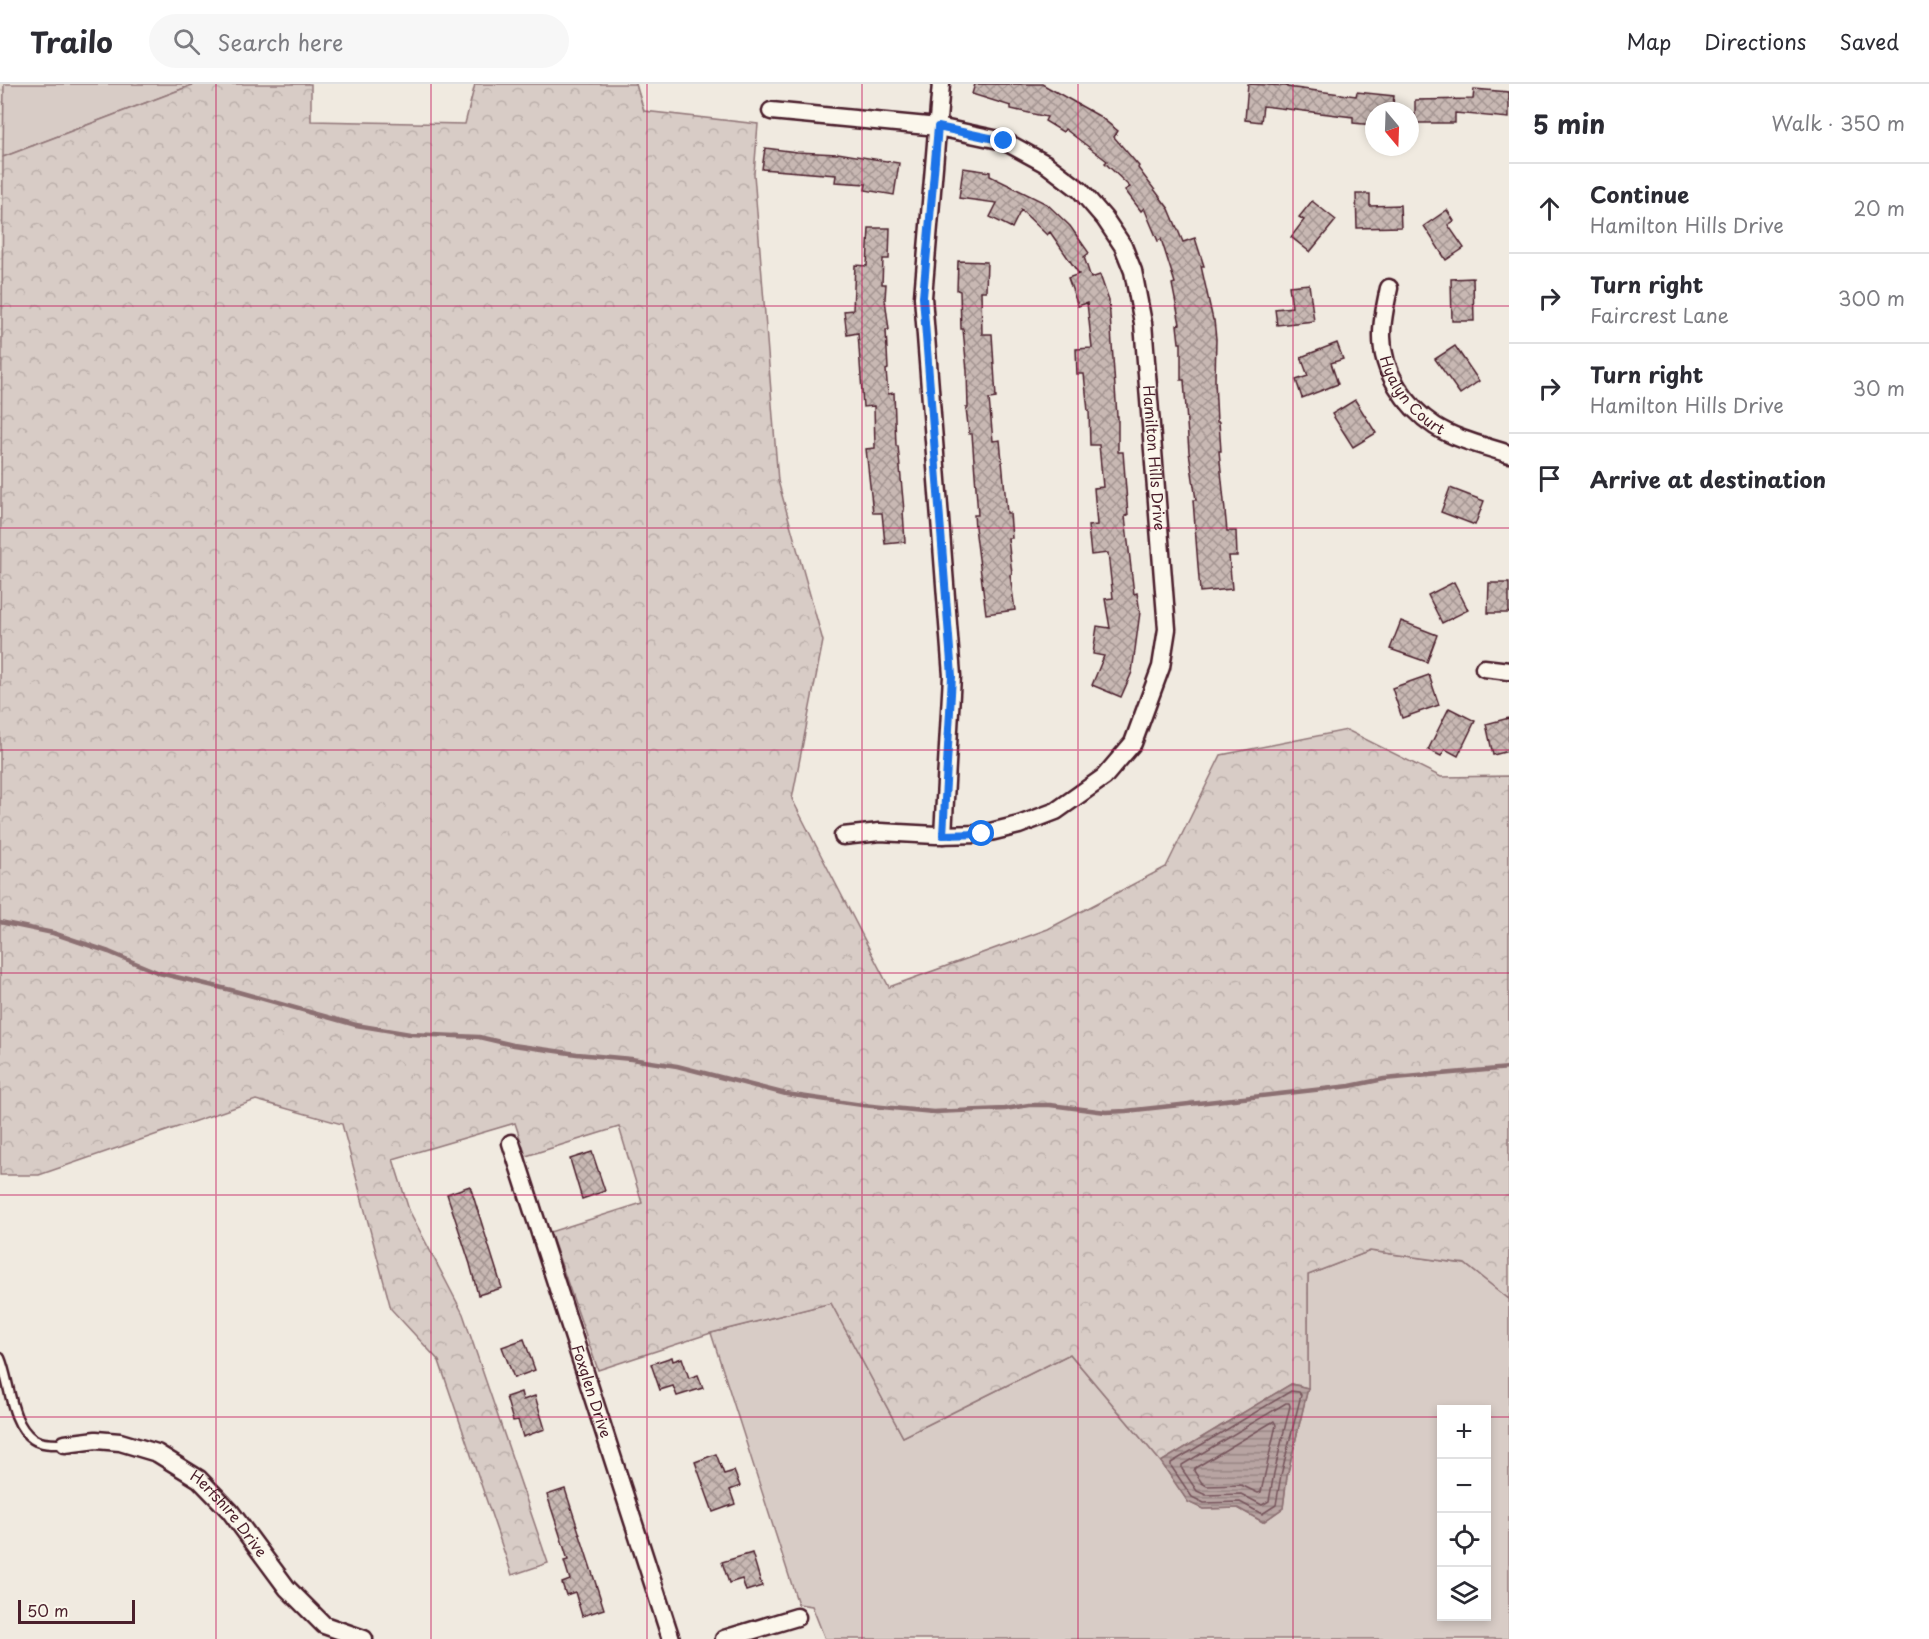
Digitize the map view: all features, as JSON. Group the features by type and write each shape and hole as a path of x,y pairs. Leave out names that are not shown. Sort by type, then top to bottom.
{"street":[{"path":"941,84 923,297 952,676 943,835"},
{"name":"Hamilton Hills Drive","path":"771,111 938,127 1004,141 1046,164 1080,190 1105,219 1123,246 1133,271 1143,323 1167,629 1161,666 1133,743 1104,777 1056,811 1019,825 982,834 943,835 880,831 843,836"},
{"name":"Hyalyn Court","path":"1389,288 1382,334 1388,370 1405,400 1436,426 1472,443 1509,454"},
{"path":"1484,668 1509,671"},
{"name":"Foxglen Drive","path":"511,1143 671,1639"},
{"name":"Herfshire Drive","path":"65,1444 96,1440 120,1442 157,1453 199,1479 230,1511 287,1588 324,1625 364,1639"},
{"path":"724,1639 797,1617"}],"lane":[{"path":"0,1358 11,1400 24,1430 34,1440 42,1443 65,1444"}],"shaded area":[{"path":"0,84 4,84 0,651"}],"green space":[{"path":"4,84 195,84 3,157"},
{"path":"195,84 311,84 311,121 465,124 475,84 636,84 644,111 758,124 754,174 778,481 823,641 792,799 889,987 1048,929 1166,867 1221,755 1347,730 1441,777 1509,776 1509,1299 1465,1264 1370,1251 1308,1275 1308,1388 1291,1384 1161,1462 1070,1354 903,1437 831,1303 711,1333 598,1370 550,1232 642,1203 619,1127 526,1156 515,1123 393,1159 409,1210 463,1314 548,1563 512,1575 439,1361 391,1309 342,1124 256,1100 39,1175 0,1175 3,157"},
{"path":"1370,1251 1465,1264 1509,1299 1509,1639 825,1639 812,1606 798,1604 711,1333 831,1303 903,1437 1070,1354 1161,1462 1188,1502 1203,1509 1238,1508 1263,1522 1283,1508 1287,1476 1308,1388 1308,1275"}],"water":[{"path":"1291,1384 1308,1388 1287,1476 1283,1508 1263,1522 1238,1508 1203,1509 1188,1502 1161,1462"}],"building":[{"path":"975,84 1042,84 1099,116 1118,131 1114,137 1139,166 1138,168 1169,209 1183,242 1195,238 1204,266 1201,266 1214,320 1217,422 1219,422 1221,451 1219,451 1227,531 1236,531 1237,556 1229,556 1232,589 1200,592 1193,500 1196,500 1189,452 1184,380 1181,380 1181,343 1179,343 1177,325 1180,324 1172,284 1175,283 1161,239 1158,241 1144,208 1141,211 1125,190 1130,187 1105,163 1107,161 1065,129 1063,132 1045,121 1047,117 1011,109 1011,106 972,94"},
{"path":"1248,84 1287,86 1356,96 1357,92 1394,96 1393,102 1365,102 1365,124 1353,123 1353,117 1263,106 1261,122 1245,120"},
{"path":"1474,89 1509,92 1509,118 1455,113 1455,123 1419,123 1419,102 1415,100 1473,99"},
{"path":"765,148 797,152 838,153 899,163 894,195 865,190 866,184 835,182 836,175 762,169"},
{"path":"963,168 990,172 990,176 1047,204 1070,226 1089,253 1084,257 1091,278 1100,275 1109,301 1118,416 1118,452 1123,452 1128,515 1125,516 1134,594 1137,593 1140,612 1132,672 1121,697 1092,685 1104,656 1093,654 1097,626 1110,628 1105,599 1113,598 1108,553 1091,555 1088,526 1097,525 1094,488 1103,487 1099,445 1090,445 1089,411 1084,374 1077,374 1076,349 1092,348 1087,303 1078,306 1068,278 1079,274 1050,232 1047,235 1021,210 1012,228 990,217 997,203 959,198"},
{"path":"1356,194 1370,194 1370,206 1400,205 1401,227 1357,228"},
{"path":"1312,201 1336,220 1310,252 1291,237 1304,220 1299,217"},
{"path":"1447,210 1454,221 1448,225 1464,248 1446,260 1424,226"},
{"path":"869,228 890,228 889,259 883,259 882,284 886,284 885,299 889,330 886,330 888,369 886,370 888,394 894,393 896,446 898,446 905,542 885,544 882,513 873,513 866,449 875,448 874,406 863,407 858,333 847,335 844,311 853,310 855,265 867,266"},
{"path":"958,261 987,262 986,291 981,291 982,334 992,334 996,398 989,399 993,441 1000,440 1007,513 1010,513 1012,538 1008,538 1015,610 986,614 974,515 978,515 972,434 969,434 966,408 968,408 967,371 963,329 961,329 960,291 957,290"},
{"path":"1473,278 1474,321 1452,321 1451,279"},
{"path":"1309,284 1314,321 1277,325 1275,309 1292,307 1289,286"},
{"path":"1337,343 1343,359 1331,363 1338,384 1302,398 1296,380 1308,376 1301,357"},
{"path":"1455,346 1479,381 1460,394 1435,359"},
{"path":"1355,400 1376,433 1353,447 1332,414"},
{"path":"1450,488 1484,501 1475,525 1441,512"},
{"path":"1454,582 1468,610 1442,623 1428,595"},
{"path":"1489,583 1509,583 1509,613 1488,613"},
{"path":"1401,621 1437,635 1427,662 1390,649"},
{"path":"1429,675 1439,705 1402,718 1392,688"},
{"path":"1449,708 1475,721 1458,756 1445,749 1441,756 1428,750"},
{"path":"1509,718 1509,751 1493,755 1486,724"},
{"path":"592,1152 605,1191 582,1199 570,1159"},
{"path":"470,1186 502,1288 478,1295 447,1194"},
{"path":"524,1339 535,1370 514,1378 502,1347"},
{"path":"672,1357 673,1361 682,1358 689,1378 698,1375 703,1388 677,1396 673,1386 660,1390 651,1364"},
{"path":"521,1392 523,1400 535,1396 545,1429 523,1437 518,1420 513,1421 506,1397"},
{"path":"716,1454 724,1474 734,1471 740,1486 730,1490 735,1504 713,1512 695,1462"},
{"path":"565,1489 604,1609 582,1616 575,1592 566,1595 562,1583 570,1580 564,1561 568,1560 547,1495"},
{"path":"752,1553 762,1586 746,1591 742,1579 729,1583 722,1562"}],"waterway":[{"path":"0,922 53,933 109,952 159,973 231,990 356,1025 410,1034 479,1037 513,1045 631,1059 677,1066 786,1094 933,1112 1005,1109 1029,1105 1050,1105 1106,1112 1126,1111 1350,1086 1384,1079 1509,1068"}],"route":[{"path":"982,834 943,835 952,676 923,297 938,127 1004,141"}]}
